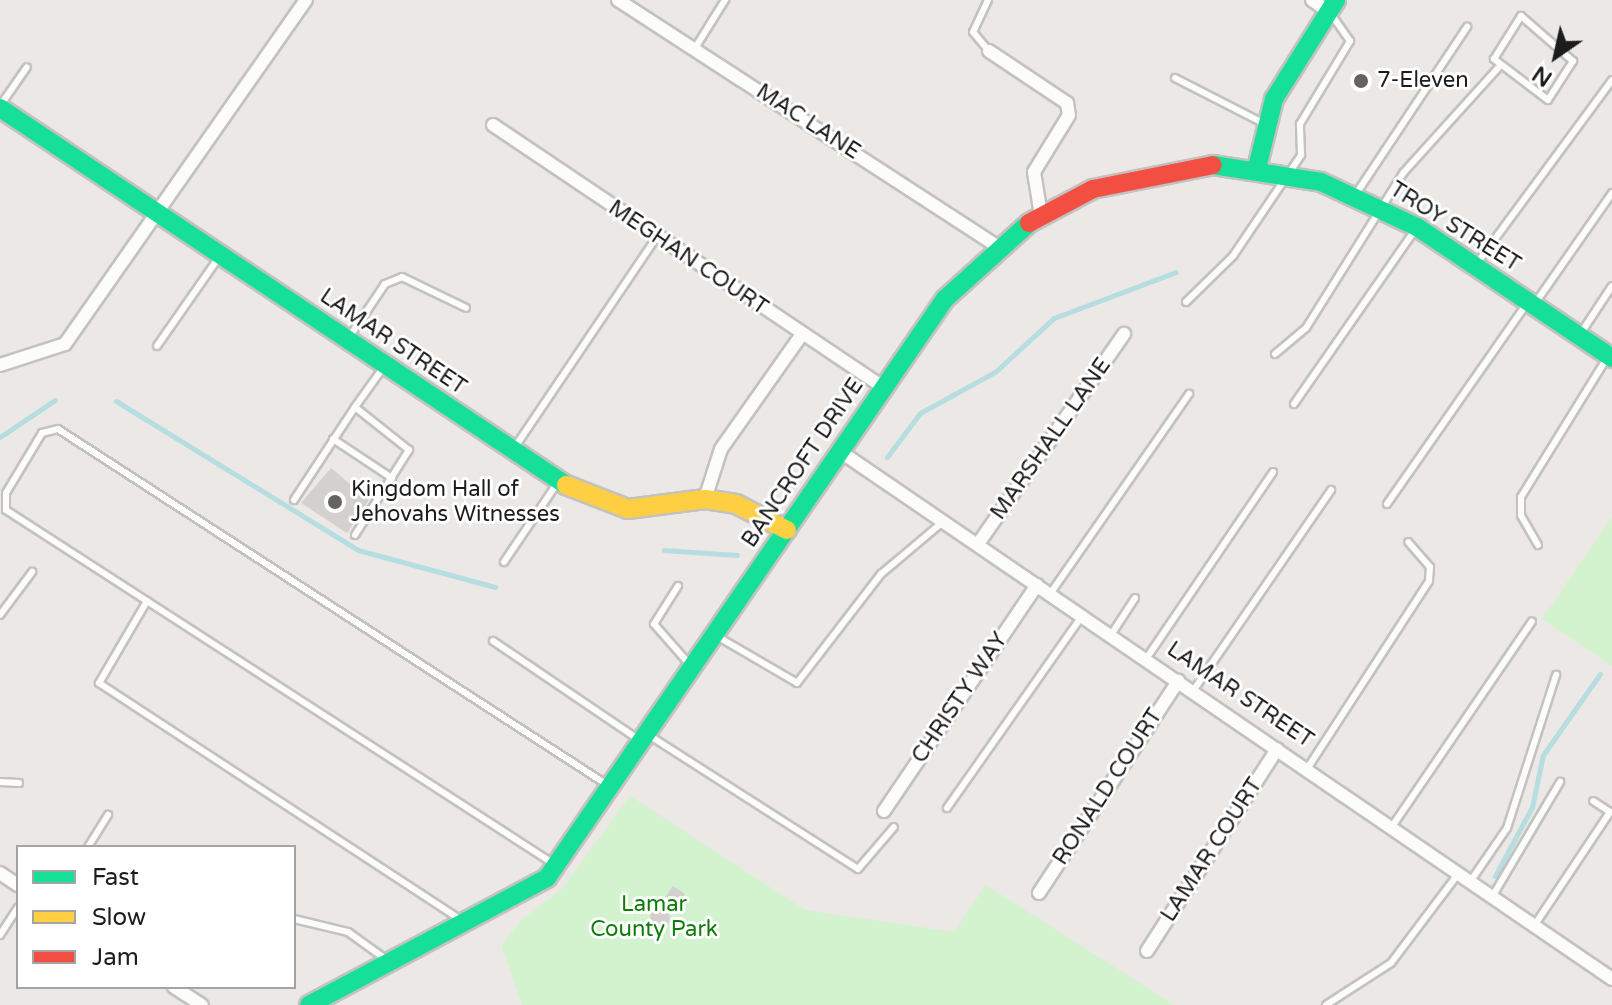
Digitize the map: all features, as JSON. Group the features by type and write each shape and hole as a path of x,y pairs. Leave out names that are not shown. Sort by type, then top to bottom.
{"main road":[{"path":"1257,168 1265,124 1332,6"},
{"name":"LAMAR STREET","path":"0,107 559,481 628,509 705,499 736,504 787,530"},
{"name":"BANCROFT DRIVE","path":"309,1005 466,923 557,866 945,299 997,246 1041,215 1093,189 1171,168 1257,168"},
{"name":"TROY STREET","path":"1257,168 1289,174 1355,195 1417,227 1610,357"}],"street":[{"path":"0,365 65,344 306,0"},
{"name":"MAC LANE","path":"618,0 997,246"},
{"path":"1312,0 1332,6"},
{"path":"989,51 1067,103 1069,115 1034,172 1041,215"},
{"name":"MEGHAN COURT","path":"493,125 656,238 884,388"},
{"path":"705,499 721,449 802,334"},
{"name":"MARSHALL LANE","path":"978,544 1124,334"},
{"name":"LAMAR STREET","path":"841,452 1612,979"},
{"name":"CHRISTY WAY","path":"884,811 1037,585"},
{"name":"RONALD COURT","path":"1039,893 1178,681"},
{"name":"LAMAR COURT","path":"1147,951 1277,749"},
{"path":"177,989 202,1005"}],"lane":[{"path":"695,48 725,0"},
{"path":"988,0 973,32 989,51"},
{"path":"1186,302 1233,256 1301,155 1300,124 1350,41 1332,6"},
{"path":"1275,354 1306,328 1385,210 1404,172 1498,68 1496,52 1521,16 1573,61 1548,100 1498,68"},
{"path":"1355,195 1467,27"},
{"path":"0,107 27,67"},
{"path":"1175,78 1265,124"},
{"path":"1475,266 1612,80"},
{"path":"1387,504 1612,193"},
{"path":"1294,404 1417,227"},
{"path":"513,451 656,238"},
{"path":"157,346 220,255"},
{"path":"347,340 385,284 402,277 466,308"},
{"path":"1579,336 1612,286"},
{"path":"1538,545 1521,515 1521,497 1610,357"},
{"path":"294,500 384,365"},
{"path":"1050,594 1189,394"},
{"path":"355,407 409,445 392,478 355,535"},
{"path":"557,866 6,510 6,493 42,433 58,429 610,787"},
{"path":"333,439 392,478"},
{"path":"1146,659 1273,472"},
{"path":"504,562 559,481"},
{"path":"1193,691 1331,490"},
{"path":"715,635 797,683 881,574 944,521"},
{"path":"1307,769 1429,581 1430,567 1408,542"},
{"path":"0,615 32,572"},
{"path":"678,586 654,624 693,668"},
{"path":"1111,635 1135,598"},
{"path":"147,601 99,683 466,923"},
{"path":"947,808 1082,616"},
{"path":"1391,828 1532,621"},
{"path":"493,641 858,869 894,827"},
{"path":"1470,882 1507,828 1556,675"},
{"path":"0,782 19,783"},
{"path":"1492,897 1560,782"},
{"path":"1534,926 1610,812 1593,801"},
{"path":"89,845 108,815"},
{"path":"1326,1005 1391,963 1458,874"},
{"path":"0,935 16,910"},
{"path":"296,919 348,932 390,962"}],"green space":[{"path":"1612,517 1612,666 1542,619"},
{"name":"Lamar County Park","path":"630,796 805,910 954,932 986,885 1174,1005 522,1005 502,946 520,921 561,890"}],"building":[{"name":"Kingdom Hall of Jehovahs Witnesses","path":"331,468 369,500 347,533 301,503"},
{"path":"673,886 685,894 678,906 665,897"},
{"path":"660,908 667,911 670,918 667,925 660,928 653,925 650,918 653,911"}],"waterway":[{"path":"887,457 920,413 995,372 1054,318 1176,272"},
{"path":"0,437 55,400"},
{"path":"116,401 358,550 495,587"},
{"path":"664,550 737,555"},
{"path":"1495,876 1532,807 1543,755 1600,674"}],"traffic: fast":[{"path":"1257,168 1274,99 1336,0"},
{"path":"0,108 566,485"},
{"path":"1213,165 1321,182 1417,227 1612,358"},
{"path":"309,1005 547,878 945,299 1029,223"}],"traffic: slow":[{"path":"566,485 628,509 705,499 736,504 787,530"}],"traffic: jam":[{"path":"1029,223 1093,189 1213,165"}],"place":[{"name":"7-Eleven","path":"1361,81"},
{"name":"Kingdom Hall of Jehovahs Witnesses","path":"335,502"}]}
